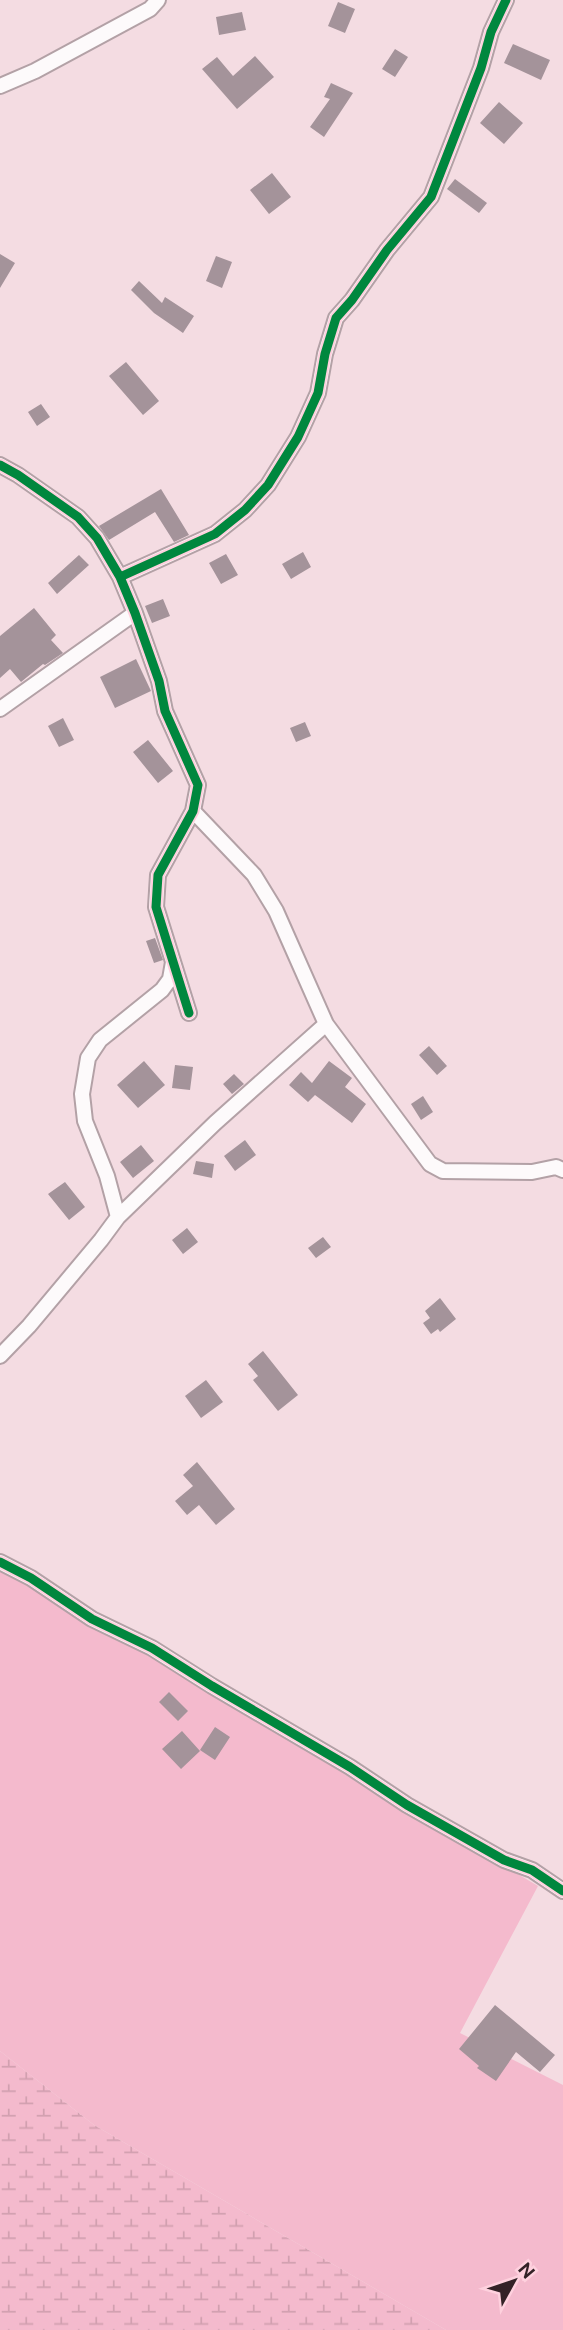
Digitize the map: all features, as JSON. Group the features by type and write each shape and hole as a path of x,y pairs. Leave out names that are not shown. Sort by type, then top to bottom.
{"street":[{"path":"0,86 35,71 150,9 158,0"},
{"path":"120,577 215,534 245,510 268,485 298,437 318,393 325,354 336,318 431,197 481,68 491,32 506,0"},
{"path":"0,465 78,517 97,538 120,577 135,613 159,681 165,711 198,785 193,811 158,876 156,907 189,1013"},
{"path":"0,709 135,613"},
{"path":"193,811 254,875 276,911 326,1024 430,1164 443,1171 533,1172 556,1167 563,1170"},
{"path":"118,1217 107,1176 85,1121 82,1094 89,1058 100,1040 162,990 170,979 173,957"},
{"path":"0,1356 29,1326 102,1240 118,1217 215,1122 326,1024"},
{"path":"0,1562 31,1578 92,1619 152,1648 350,1767 407,1805 504,1860 532,1870 563,1891"}],"green space":[{"path":"0,1567 538,1886 460,2033 563,2085 563,2330 446,2330 94,2125 0,2051"},
{"path":"0,2051 94,2125 446,2330 0,2330"}],"building":[{"path":"338,2 355,9 345,33 328,26"},
{"path":"242,12 246,30 219,35 216,17"},
{"path":"513,44 550,60 541,80 504,63"},
{"path":"395,49 408,57 395,77 382,69"},
{"path":"255,56 274,77 237,109 202,69 217,57 233,76"},
{"path":"331,83 353,93 324,137 310,127 330,99 324,97"},
{"path":"499,102 523,123 504,144 480,123"},
{"path":"272,173 291,197 269,214 250,190"},
{"path":"455,179 487,203 479,213 447,189"},
{"path":"0,254 15,263 0,288"},
{"path":"216,256 232,262 222,288 206,281"},
{"path":"139,281 162,303 165,297 194,316 183,333 154,313 131,290"},
{"path":"126,362 159,401 143,415 109,376"},
{"path":"41,404 50,417 37,426 28,412"},
{"path":"161,489 189,535 174,542 155,512 109,540 99,526"},
{"path":"303,552 311,567 291,579 282,564"},
{"path":"226,554 238,575 221,584 209,563"},
{"path":"79,555 89,565 57,594 48,583"},
{"path":"163,599 170,616 152,623 145,606"},
{"path":"34,608 56,635 51,640 63,653 43,664 21,682 10,669 0,678 0,636"},
{"path":"136,659 151,691 115,708 100,677"},
{"path":"63,718 74,740 59,747 48,726"},
{"path":"305,722 311,736 296,742 290,728"},
{"path":"148,740 173,771 158,783 133,752"},
{"path":"155,938 163,960 154,963 146,941"},
{"path":"429,1046 447,1066 437,1075 419,1055"},
{"path":"144,1061 165,1085 138,1108 117,1085"},
{"path":"329,1061 352,1078 345,1087 366,1104 352,1123 315,1095 308,1102 289,1085 301,1072 312,1083"},
{"path":"175,1065 193,1067 190,1090 172,1088"},
{"path":"234,1074 244,1084 232,1094 223,1084"},
{"path":"423,1096 433,1112 421,1120 411,1104"},
{"path":"245,1140 256,1155 235,1171 224,1156"},
{"path":"141,1145 154,1161 133,1178 120,1162"},
{"path":"196,1161 214,1164 212,1178 193,1174"},
{"path":"65,1182 85,1207 69,1220 48,1194"},
{"path":"187,1228 198,1242 183,1254 172,1240"},
{"path":"323,1237 331,1247 316,1258 308,1248"},
{"path":"440,1298 456,1319 440,1332 438,1329 431,1334 423,1323 430,1318 425,1311"},
{"path":"263,1351 298,1395 278,1411 253,1380 258,1376 248,1364"},
{"path":"206,1380 223,1402 201,1418 185,1396"},
{"path":"197,1462 235,1509 216,1525 199,1505 187,1515 175,1501 193,1486 183,1475"},
{"path":"169,1692 188,1711 178,1721 159,1702"},
{"path":"215,1727 230,1737 215,1760 200,1750"},
{"path":"182,1731 200,1751 181,1769 162,1749"},
{"path":"495,2005 555,2055 540,2072 516,2052 496,2081 477,2068 479,2066 459,2049"}],"cycle path":[{"path":"120,577 215,534 245,510 268,485 298,437 318,393 325,354 336,318 431,197 481,68 491,32 506,0"},
{"path":"0,465 78,517 97,538 120,577 135,613 159,681 165,711 198,785 193,811 158,875 156,907 189,1013"},
{"path":"0,1562 31,1578 92,1619 152,1648 350,1767 407,1805 504,1860 532,1870 563,1891"}]}
